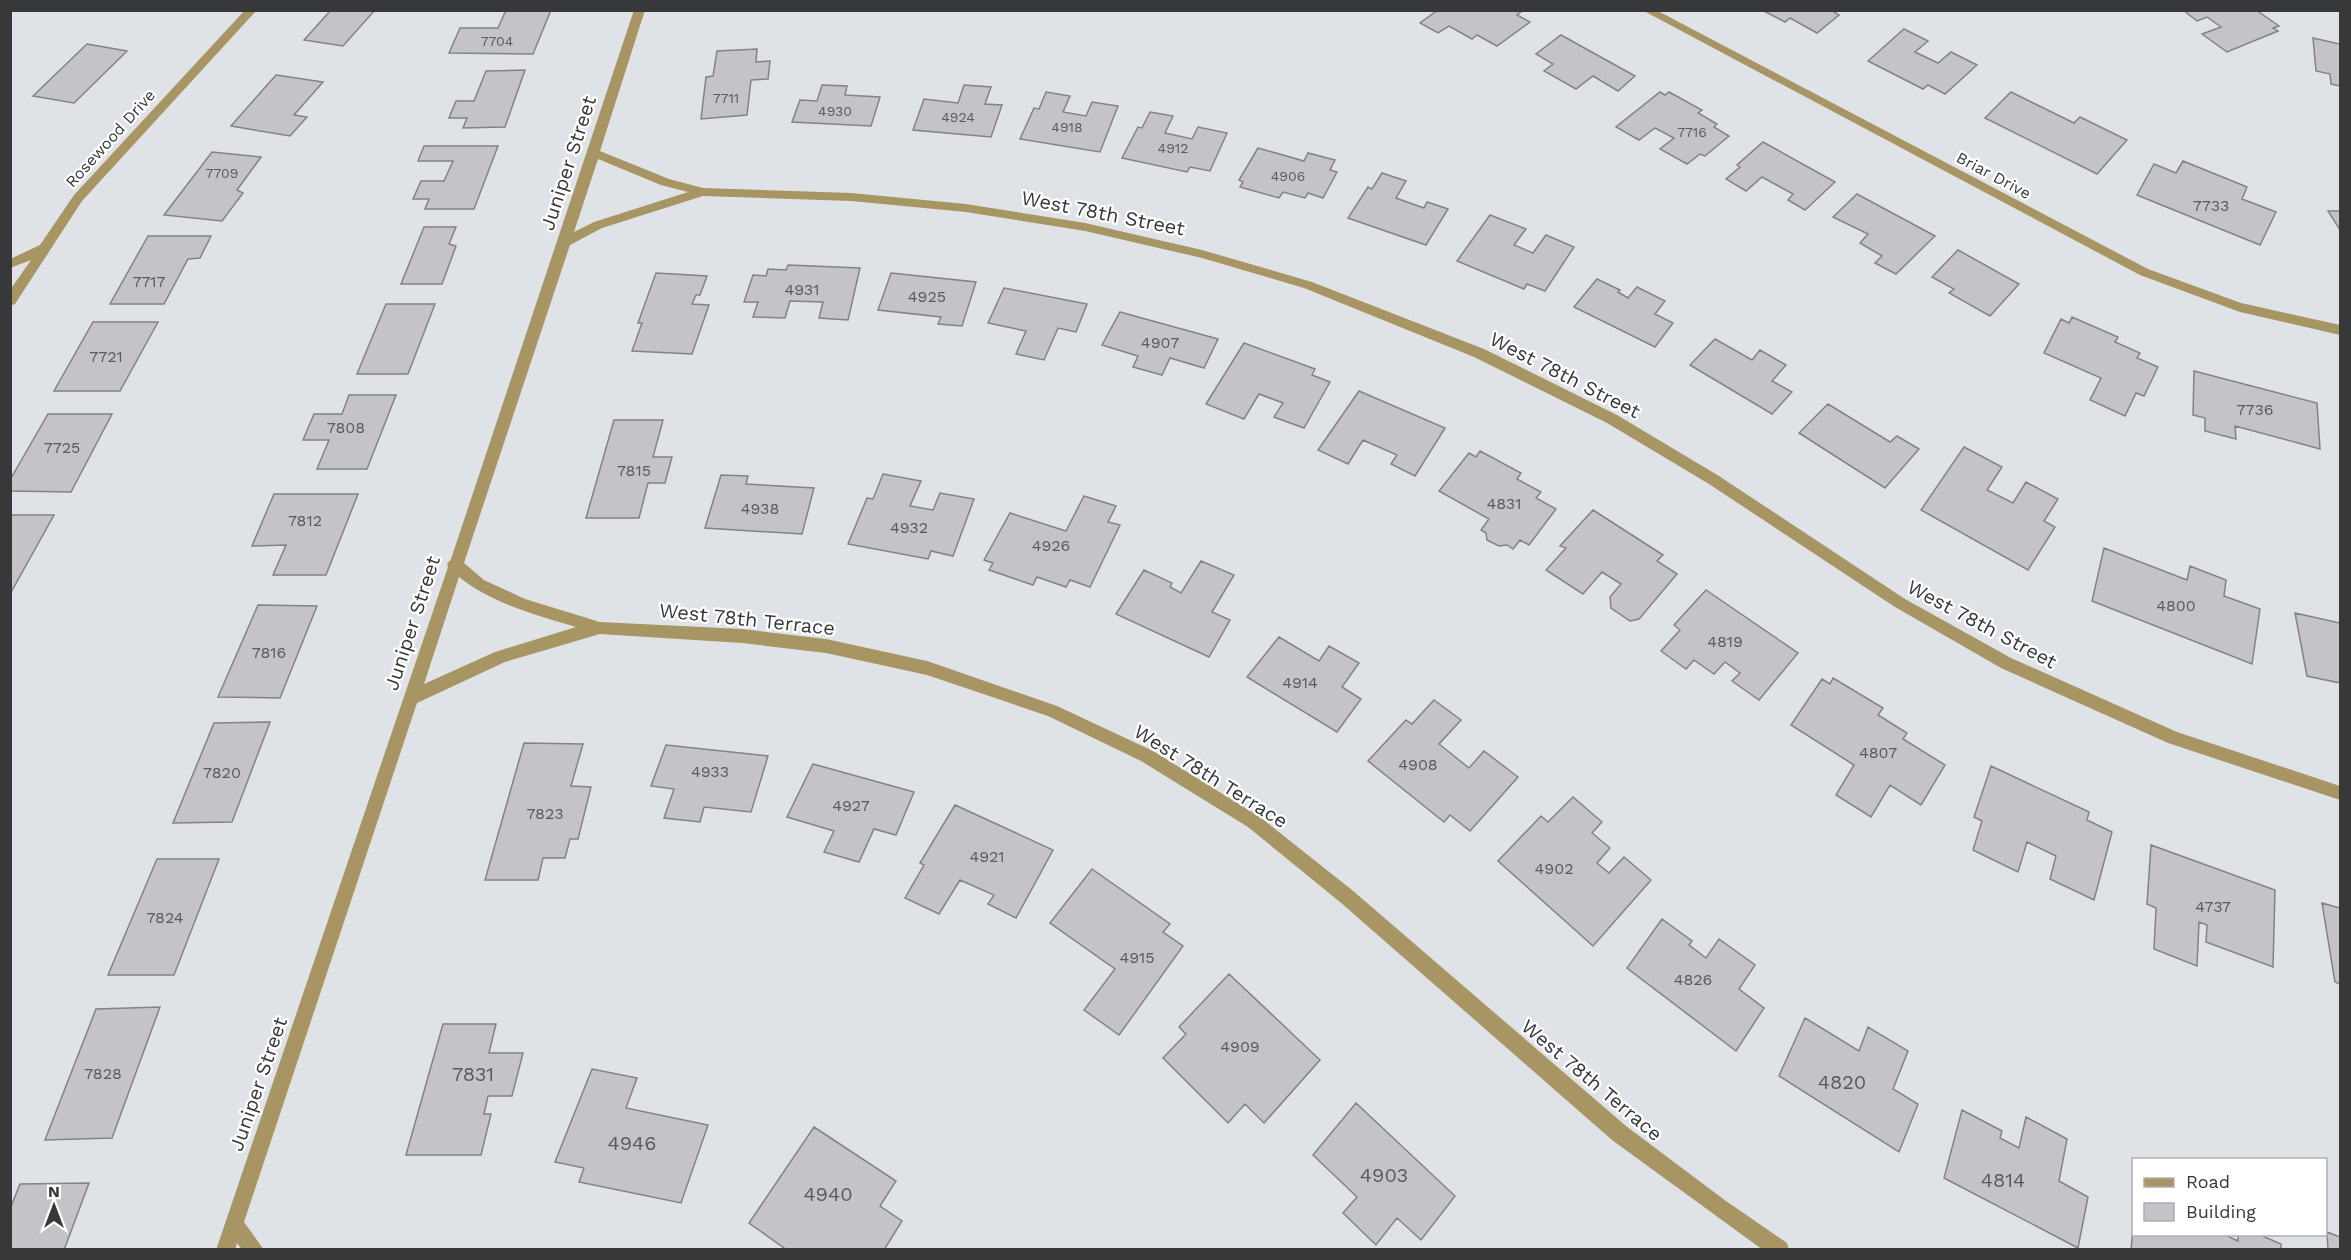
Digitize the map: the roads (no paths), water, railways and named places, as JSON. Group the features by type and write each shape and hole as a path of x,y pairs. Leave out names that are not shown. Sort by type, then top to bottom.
{"street":[{"name":"Rosewood Drive","path":"10,301 85,189 252,10"},
{"name":"Juniper Street","path":"225,1250 454,564 564,243 640,10"},
{"name":"Briar Drive","path":"1647,10 2144,272 2198,296 2276,319 2340,330"},
{"name":"West 78th Street","path":"593,152 665,182 703,192 851,197 966,207 1085,227 1202,254 1308,285 1479,352 1612,419 1713,480 1899,603 2006,663 2174,738 2340,793"},
{"name":"West 78th Street","path":"564,243 598,225 703,192"},
{"path":"10,264 43,249"},
{"name":"West 78th Terrace","path":"454,564 479,584 521,604 600,628 742,636 826,646 927,668 1052,711 1147,756 1254,822 1346,896 1618,1133 1780,1250"},
{"name":"West 78th Terrace","path":"409,700 450,677 498,657 552,639 600,628"},
{"path":"233,1224 255,1250"}]}
